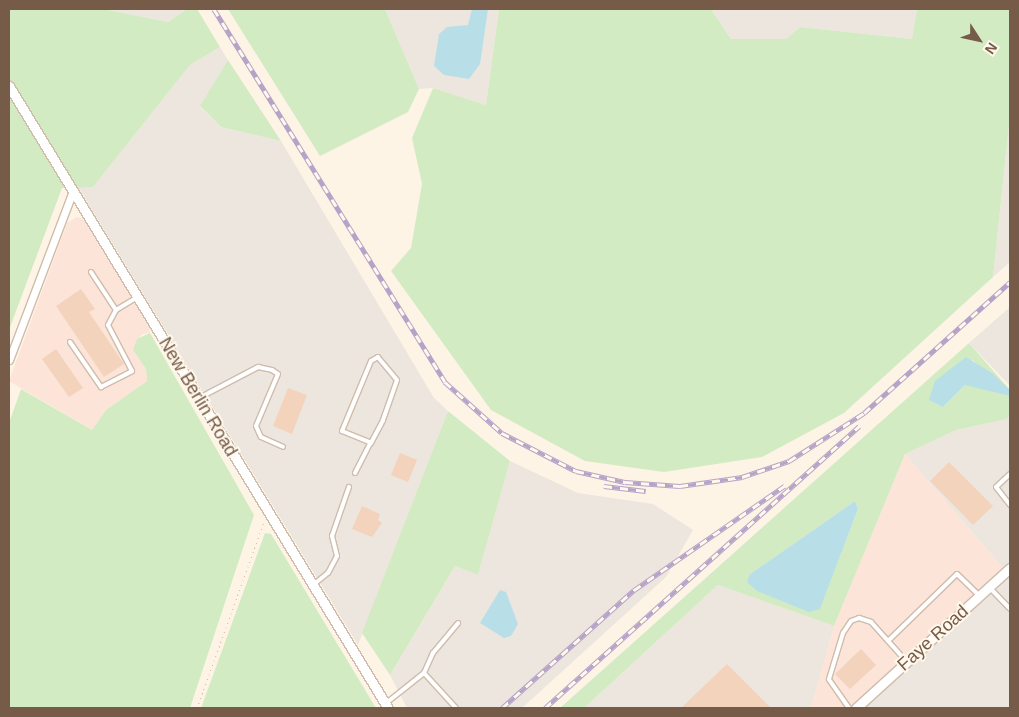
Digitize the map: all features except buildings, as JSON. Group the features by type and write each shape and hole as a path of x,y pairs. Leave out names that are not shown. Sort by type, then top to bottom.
{"street":[{"name":"New Berlin Road","path":"9,86 387,706"},
{"path":"9,360 73,191"},
{"name":"Faye Road","path":"856,708 1010,568"}],"lane":[{"path":"91,272 116,310"},
{"path":"70,342 101,387 132,372 108,325 116,310 138,297"},
{"path":"355,473 371,442 397,380 378,357 371,361 342,431 371,442"},
{"path":"199,398 258,366 272,370 278,374 256,426 262,437 283,447"},
{"path":"1010,474 996,487 1010,505"},
{"path":"313,585 328,574 337,556 332,536 349,487"},
{"path":"888,642 957,574 980,596"},
{"path":"989,587 1010,608"},
{"path":"849,708 829,679 847,626 864,618 906,662"},
{"path":"387,706 424,673 436,647 458,623"},
{"path":"424,673 456,708"}],"path":[{"path":"197,708 267,512"}],"shaded area":[{"path":"103,9 187,9 168,22"},
{"path":"385,9 499,9 486,105 433,88 419,89"},
{"path":"711,9 917,9 912,39 800,27 786,39 731,39"},
{"path":"220,47 228,60 200,107 221,127 281,141 434,398 448,411 358,645 78,187 93,187 190,65"},
{"path":"1010,116 1010,262 993,277"},
{"path":"77,217 85,220 149,322 150,333 142,334 133,350 146,369 147,381 106,410 92,430 9,381 67,223"},
{"path":"1010,307 1010,386 969,343"},
{"path":"1010,412 1010,563 1004,569 905,454 956,430 1006,419"},
{"path":"905,454 1004,569 850,708 811,708 834,626"},
{"path":"510,461 578,493 653,504 693,530 666,577 522,708 407,708 390,675 455,566 478,575"},
{"path":"1010,576 1010,708 863,708"},
{"path":"718,585 834,626 811,708 584,708"}],"green space":[{"path":"9,9 103,9 168,22 187,9 197,9 220,47 190,65 93,187 62,188 9,330"},
{"path":"228,9 385,9 419,89 408,112 320,156"},
{"path":"499,9 711,9 731,39 786,39 800,27 912,39 917,9 1010,9 1010,116 993,277 844,413 762,457 664,472 585,461 491,410 391,271 411,248 422,184 412,138 433,88 486,105"},
{"path":"228,60 281,141 221,127 200,106"},
{"path":"150,333 254,515 190,708 9,708 9,423 21,389 92,430 106,410 147,381 146,369 133,350 137,339"},
{"path":"969,343 1010,390 972,360 943,407 965,385 976,385 1010,396 1010,412 1007,419 956,430 905,454 834,626 718,585 584,708 560,708","holes":["855,501 858,509 820,608 750,574"]},
{"path":"448,411 510,461 478,575 455,566 390,675 362,633"},
{"path":"265,533 271,534 376,708 201,708"}],"water":[{"path":"472,9 488,9 480,64 469,79 444,75 434,66 439,34 447,27 468,25"},
{"path":"966,357 992,373 1010,390 1010,396 965,385 943,407 929,400 935,381"},
{"path":"855,501 858,509 820,609 809,612 757,591 747,582 750,574"},
{"path":"500,590 506,592 518,624 511,636 504,638 480,623"}],"railway":[{"path":"214,9 445,382 502,433 576,471 625,482 680,486 742,477 789,461 864,413 1010,282"},
{"path":"545,708 859,426"},
{"path":"604,486 646,491"},
{"path":"502,708 634,590 784,486"}]}
